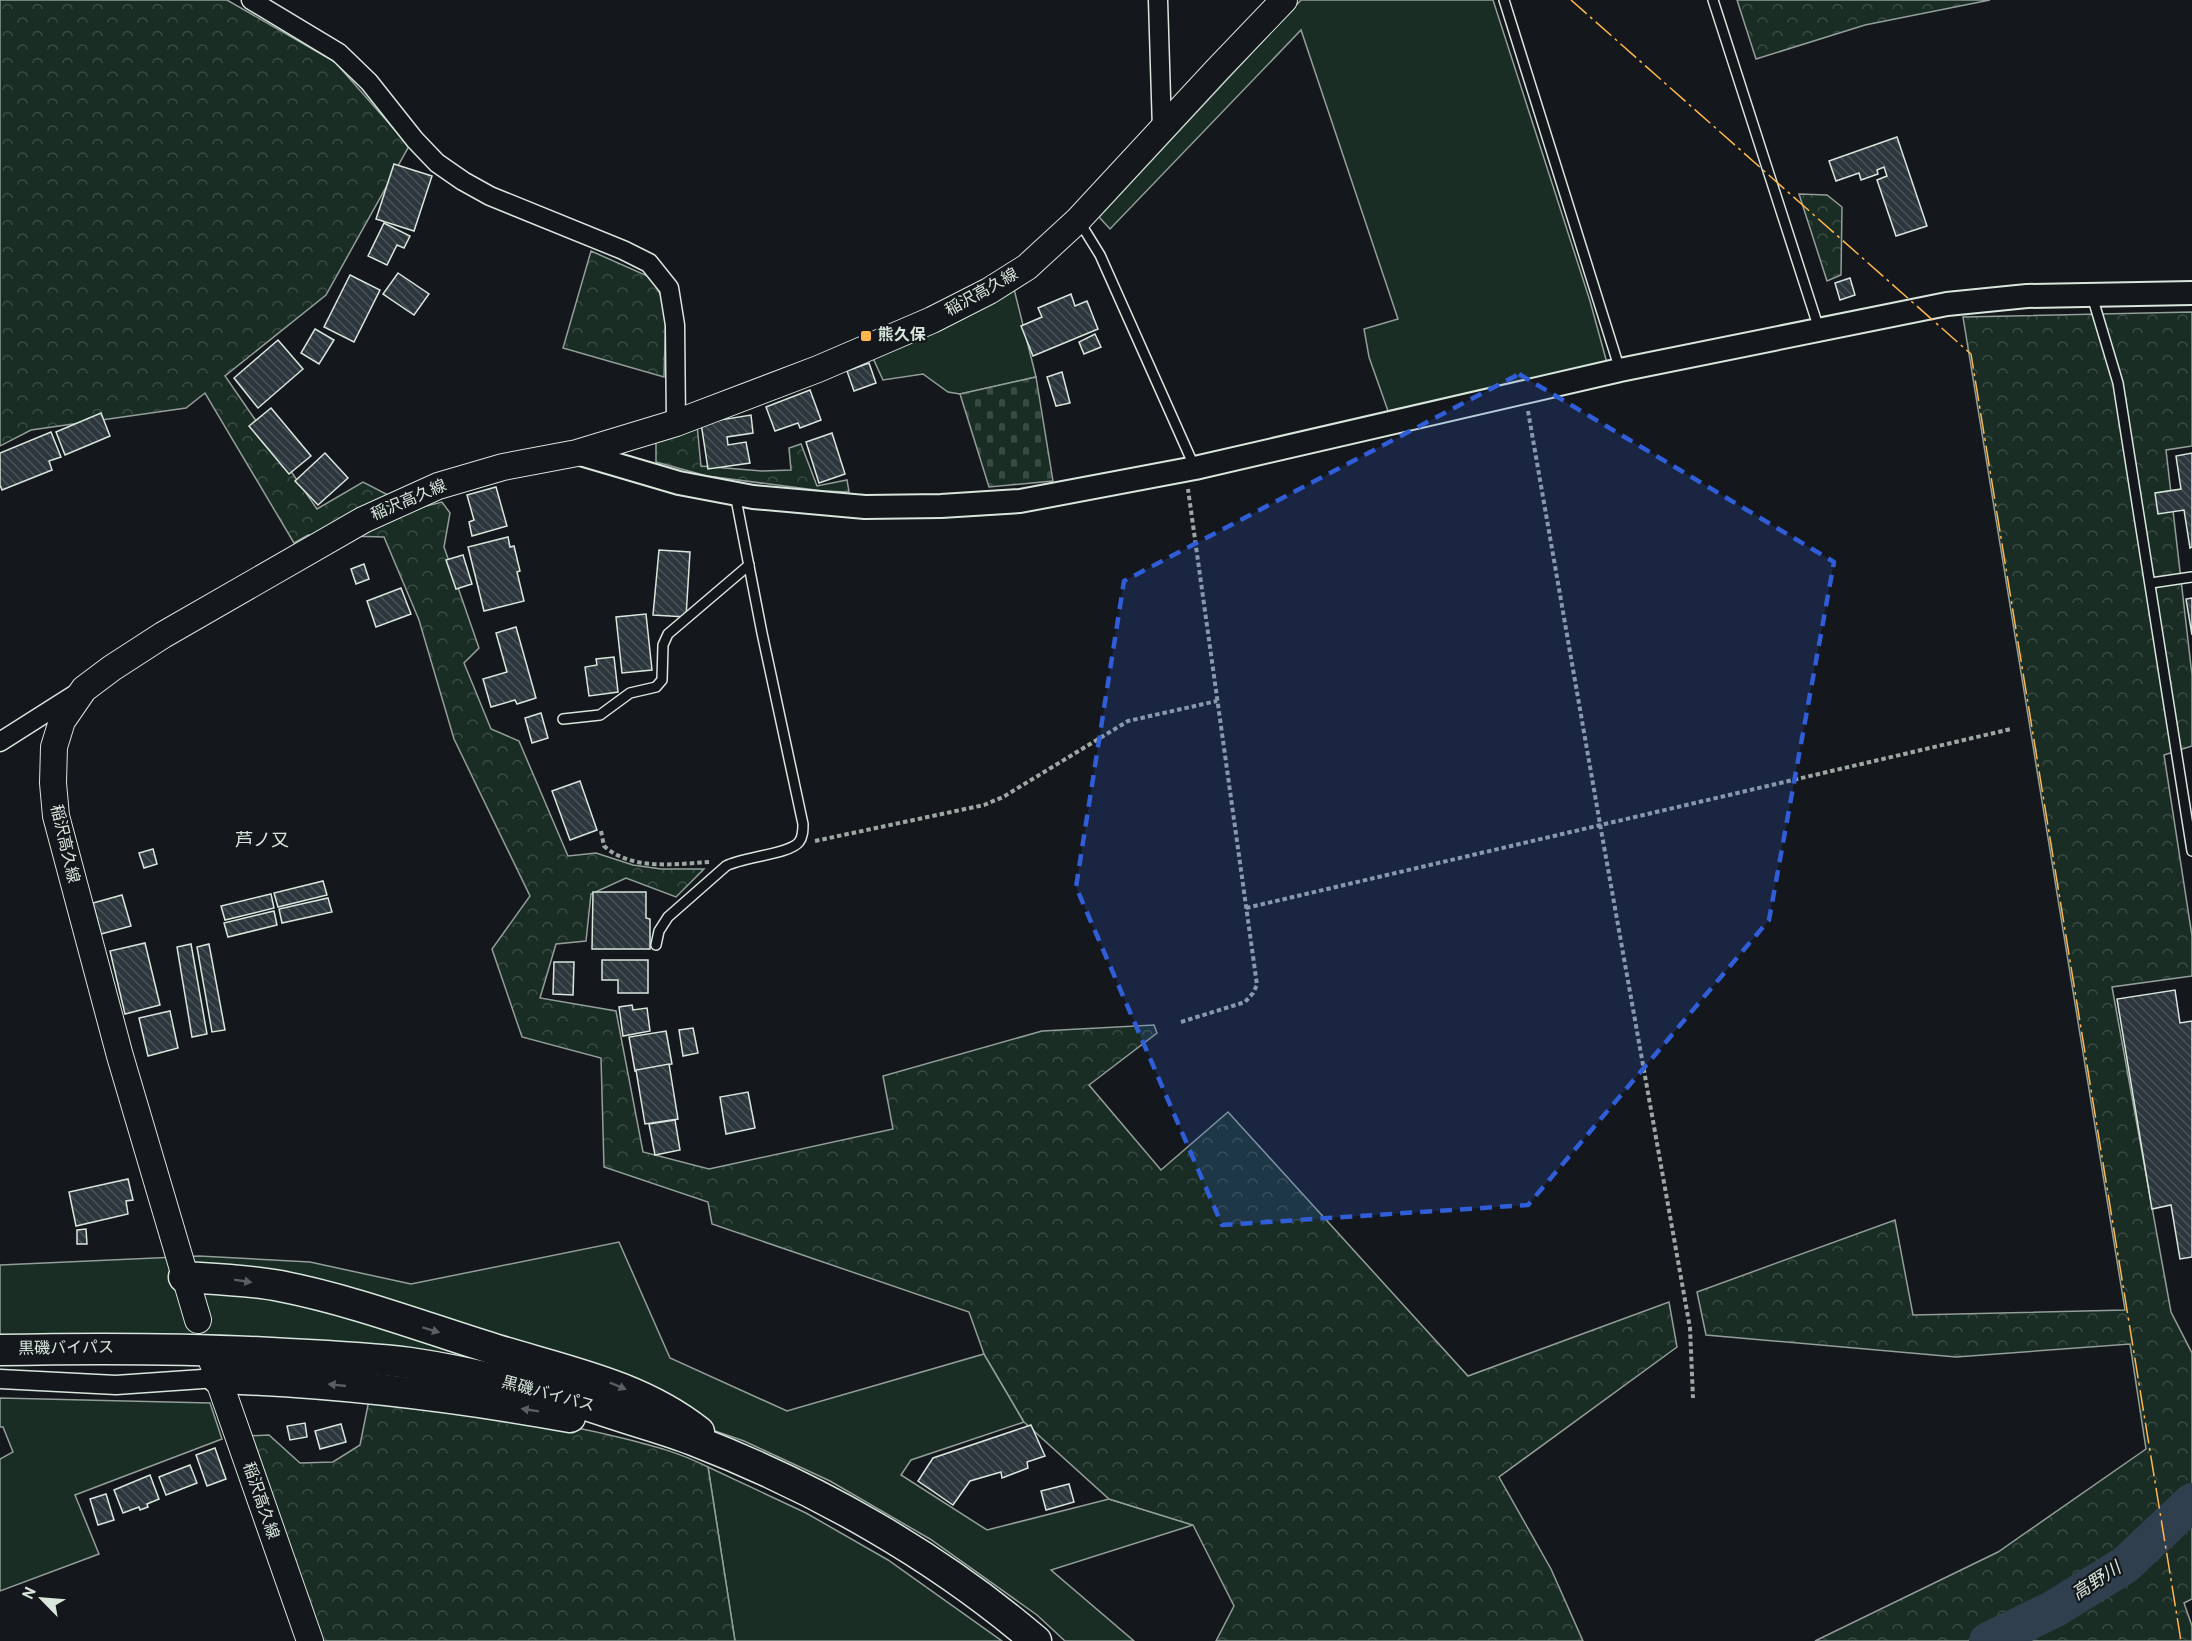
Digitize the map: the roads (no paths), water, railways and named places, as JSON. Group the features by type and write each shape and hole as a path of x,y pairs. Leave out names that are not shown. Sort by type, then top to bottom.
{"highway":[{"path":"184,1277 233,1279 280,1286 330,1298 607,1382 654,1401 683,1419 725,1453"},
{"name":"黒磯バイパス","path":"0,1350 124,1348 223,1350 410,1363 557,1395 691,1439 824,1499 879,1530 978,1596 1036,1641"},
{"path":"215,1370 530,1410 691,1439"}],"main road":[{"name":"稲沢高久線","path":"198,1320 120,1056 56,816 53,783 54,747 62,721 84,689 163,635 363,520 438,486 503,467 577,453 676,423 818,369 932,320 989,291 1027,267 1078,220 1284,0"},
{"name":"稲沢高久線","path":"215,1370 310,1641"}],"street":[{"path":"251,0 339,53 369,82 415,140 437,163 463,181 490,196 623,250 649,263 669,288 675,325 676,423"},
{"path":"1158,0 1162,130"},
{"path":"577,453 679,483 735,494 866,507 941,506 1020,501 1190,469 1620,370 1947,304 2027,296 2091,293 2192,293"},
{"path":"0,741 84,689"},
{"path":"0,1379 116,1385 215,1370"}],"lane":[{"path":"1504,0 1620,370"},
{"path":"1713,0 1819,330"},
{"path":"1078,220 1100,255 1190,469"},
{"path":"2091,293 2118,383 2192,850"},
{"path":"656,945 659,931 668,917 710,880 736,861 789,849 799,843 803,833 735,494"},
{"path":"563,719 600,715 630,693 656,687 662,680 663,645 668,634 749,565"},
{"path":"2151,583 2192,577"},
{"path":"2181,786 2192,785"}],"waterway":[{"name":"高野川","path":"1988,1641 2054,1609 2125,1565 2192,1502"}],"place":[{"name":"熊久保","path":"866,336"}],"district":[{"name":"芦ノ又","path":"262,841"}]}
